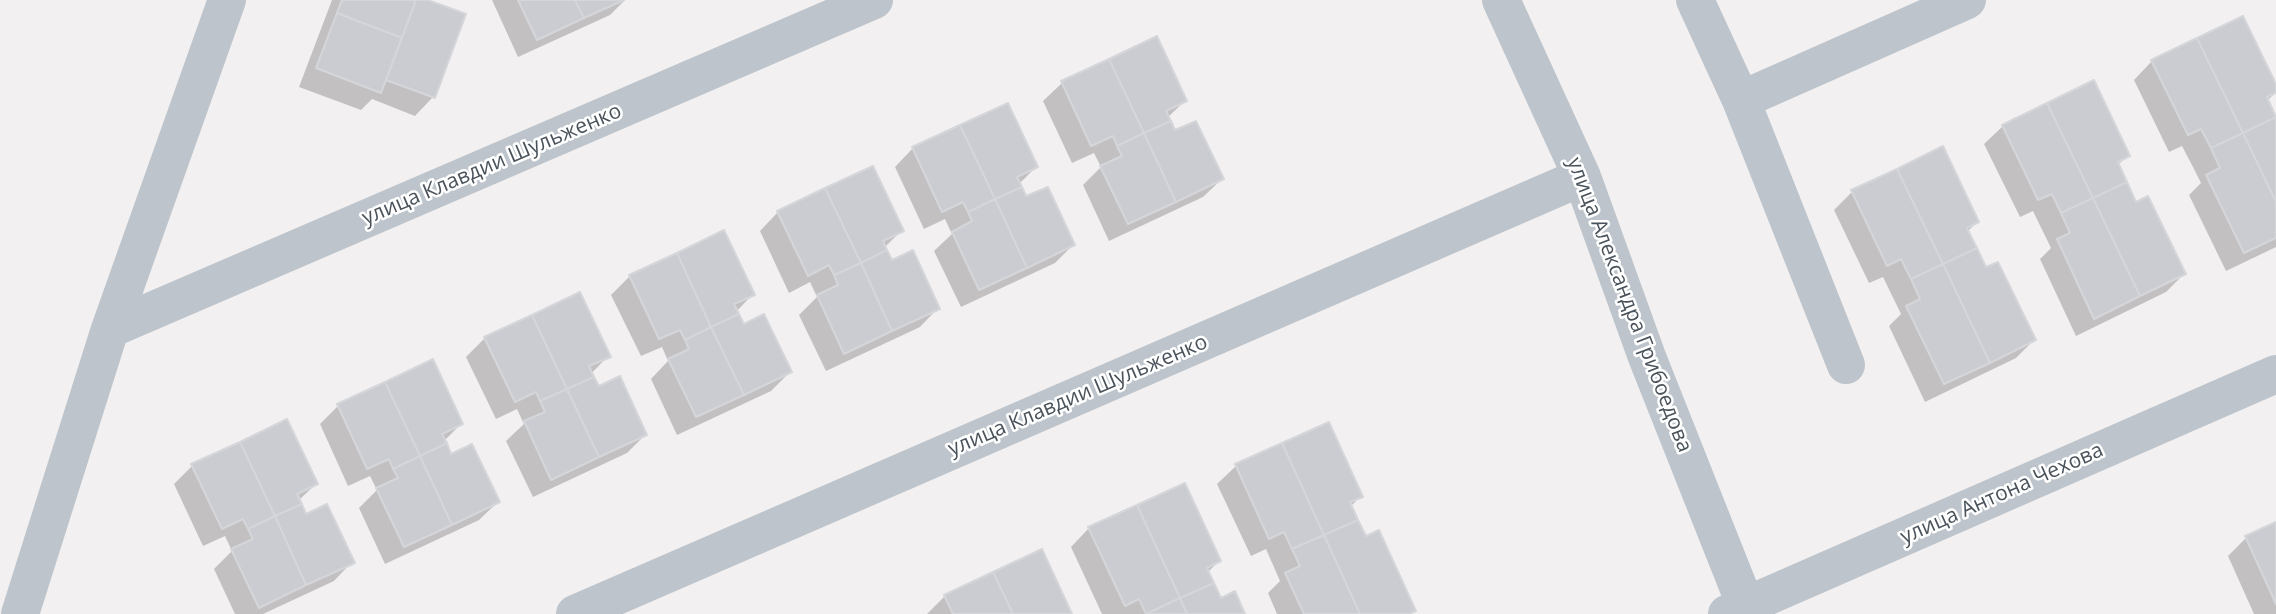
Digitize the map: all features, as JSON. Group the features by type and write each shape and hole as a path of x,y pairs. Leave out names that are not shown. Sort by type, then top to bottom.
{"street":[{"path":"20,614 110,329 227,0"},
{"name":"улица Клавдии Шульженко","path":"110,329 874,0"},
{"name":"улица Александра Грибоедова","path":"1501,0 1582,177 1740,611"},
{"path":"1695,0 1741,100 1846,365"},
{"path":"1741,100 1967,0"},
{"name":"улица Клавдии Шульженко","path":"575,614 1582,177"},
{"name":"улица Антона Чехова","path":"1740,611 2276,374"}],"building":[{"path":"342,0 416,0 402,38 337,13"},
{"path":"416,0 428,0 466,14 435,98 386,80"},
{"path":"518,0 575,0 584,18 537,40"},
{"path":"575,0 624,0 584,18"},
{"path":"337,13 402,38 381,93 316,68"},
{"path":"2243,16 2276,84 2276,93 2267,97 2276,117 2243,133 2197,38"},
{"path":"1157,36 1187,101 1166,111 1171,121 1144,133 1109,59"},
{"path":"2197,38 2243,133 2211,148 2201,129 2188,135 2151,60"},
{"path":"1109,59 1144,133 1117,146 1113,136 1091,146 1061,81"},
{"path":"2094,80 2130,156 2118,162 2127,182 2093,198 2047,103"},
{"path":"1008,103 1038,167 1017,177 1022,187 995,199 960,125"},
{"path":"2047,103 2093,198 2061,213 2052,194 2038,200 2002,125"},
{"path":"2276,117 2276,202 2243,133"},
{"path":"1171,121 1175,130 1196,121 1224,179 1176,202 1144,133"},
{"path":"960,125 995,199 968,212 963,202 942,212 912,147"},
{"path":"1144,133 1176,202 1128,224 1100,166 1122,156 1117,146"},
{"path":"2243,133 2276,202 2276,238 2244,253 2206,175 2220,168 2211,148"},
{"path":"1943,146 1979,222 1967,228 1977,248 1943,264 1897,169"},
{"path":"873,166 904,231 883,241 887,250 861,263 825,188"},
{"path":"1897,169 1943,264 1911,279 1901,259 1887,266 1851,190"},
{"path":"2127,182 2136,202 2148,196 2186,274 2140,296 2093,198"},
{"path":"1022,187 1026,196 1048,187 1075,245 1027,268 995,199"},
{"path":"825,188 861,263 834,275 829,265 808,276 777,211"},
{"path":"2093,198 2140,296 2094,319 2057,239 2070,233 2061,213"},
{"path":"995,199 1027,268 979,290 952,232 972,221 968,212"},
{"path":"724,230 755,295 734,304 739,314 711,327 677,253"},
{"path":"1977,248 1986,267 1998,262 2036,340 1990,363 1943,264"},
{"path":"887,250 892,260 913,250 940,309 892,331 861,263"},
{"path":"677,253 711,327 685,340 680,330 659,339 629,275"},
{"path":"861,263 892,331 844,354 817,295 838,285 834,275"},
{"path":"1943,264 1990,363 1944,384 1906,306 1920,299 1911,279"},
{"path":"580,292 611,357 589,366 594,377 567,389 532,315"},
{"path":"739,314 744,324 764,314 792,372 744,395 711,327"},
{"path":"532,315 567,389 540,401 536,392 515,402 484,337"},
{"path":"711,327 744,395 696,417 668,359 689,349 685,340"},
{"path":"433,359 463,424 442,434 447,443 420,456 385,382"},
{"path":"620,376 647,435 599,457 567,389 594,377 599,386"},
{"path":"385,382 420,456 393,469 389,459 367,469 337,404"},
{"path":"567,389 599,457 551,480 524,421 545,412 540,401"},
{"path":"287,419 318,484 297,494 302,504 275,516 240,442"},
{"path":"1329,422 1363,497 1350,502 1358,520 1324,535 1282,443"},
{"path":"240,442 275,516 248,529 243,519 222,529 191,464"},
{"path":"447,443 451,454 472,444 500,502 452,525 420,456"},
{"path":"1282,443 1324,535 1292,549 1284,532 1269,539 1235,464"},
{"path":"420,456 452,525 404,547 376,488 398,478 393,469"},
{"path":"1185,483 1221,561 1207,568 1214,583 1180,598 1137,505"},
{"path":"302,504 306,514 327,504 355,563 306,585 275,516"},
{"path":"1137,505 1180,598 1146,614 1139,599 1125,606 1088,527"},
{"path":"275,516 306,585 259,608 231,549 253,539 248,529"},
{"path":"1358,520 1366,536 1379,530 1416,611 1409,614 1360,614 1324,535"},
{"path":"2276,522 2276,604 2245,536"},
{"path":"1324,535 1360,614 1304,614 1285,573 1300,566 1292,549"},
{"path":"1042,549 1072,614 1013,614 993,572"},
{"path":"993,572 1013,614 953,614 944,595"},
{"path":"1214,583 1221,598 1235,591 1245,614 1187,614 1180,598"},
{"path":"1180,598 1187,614 1146,614"}]}
